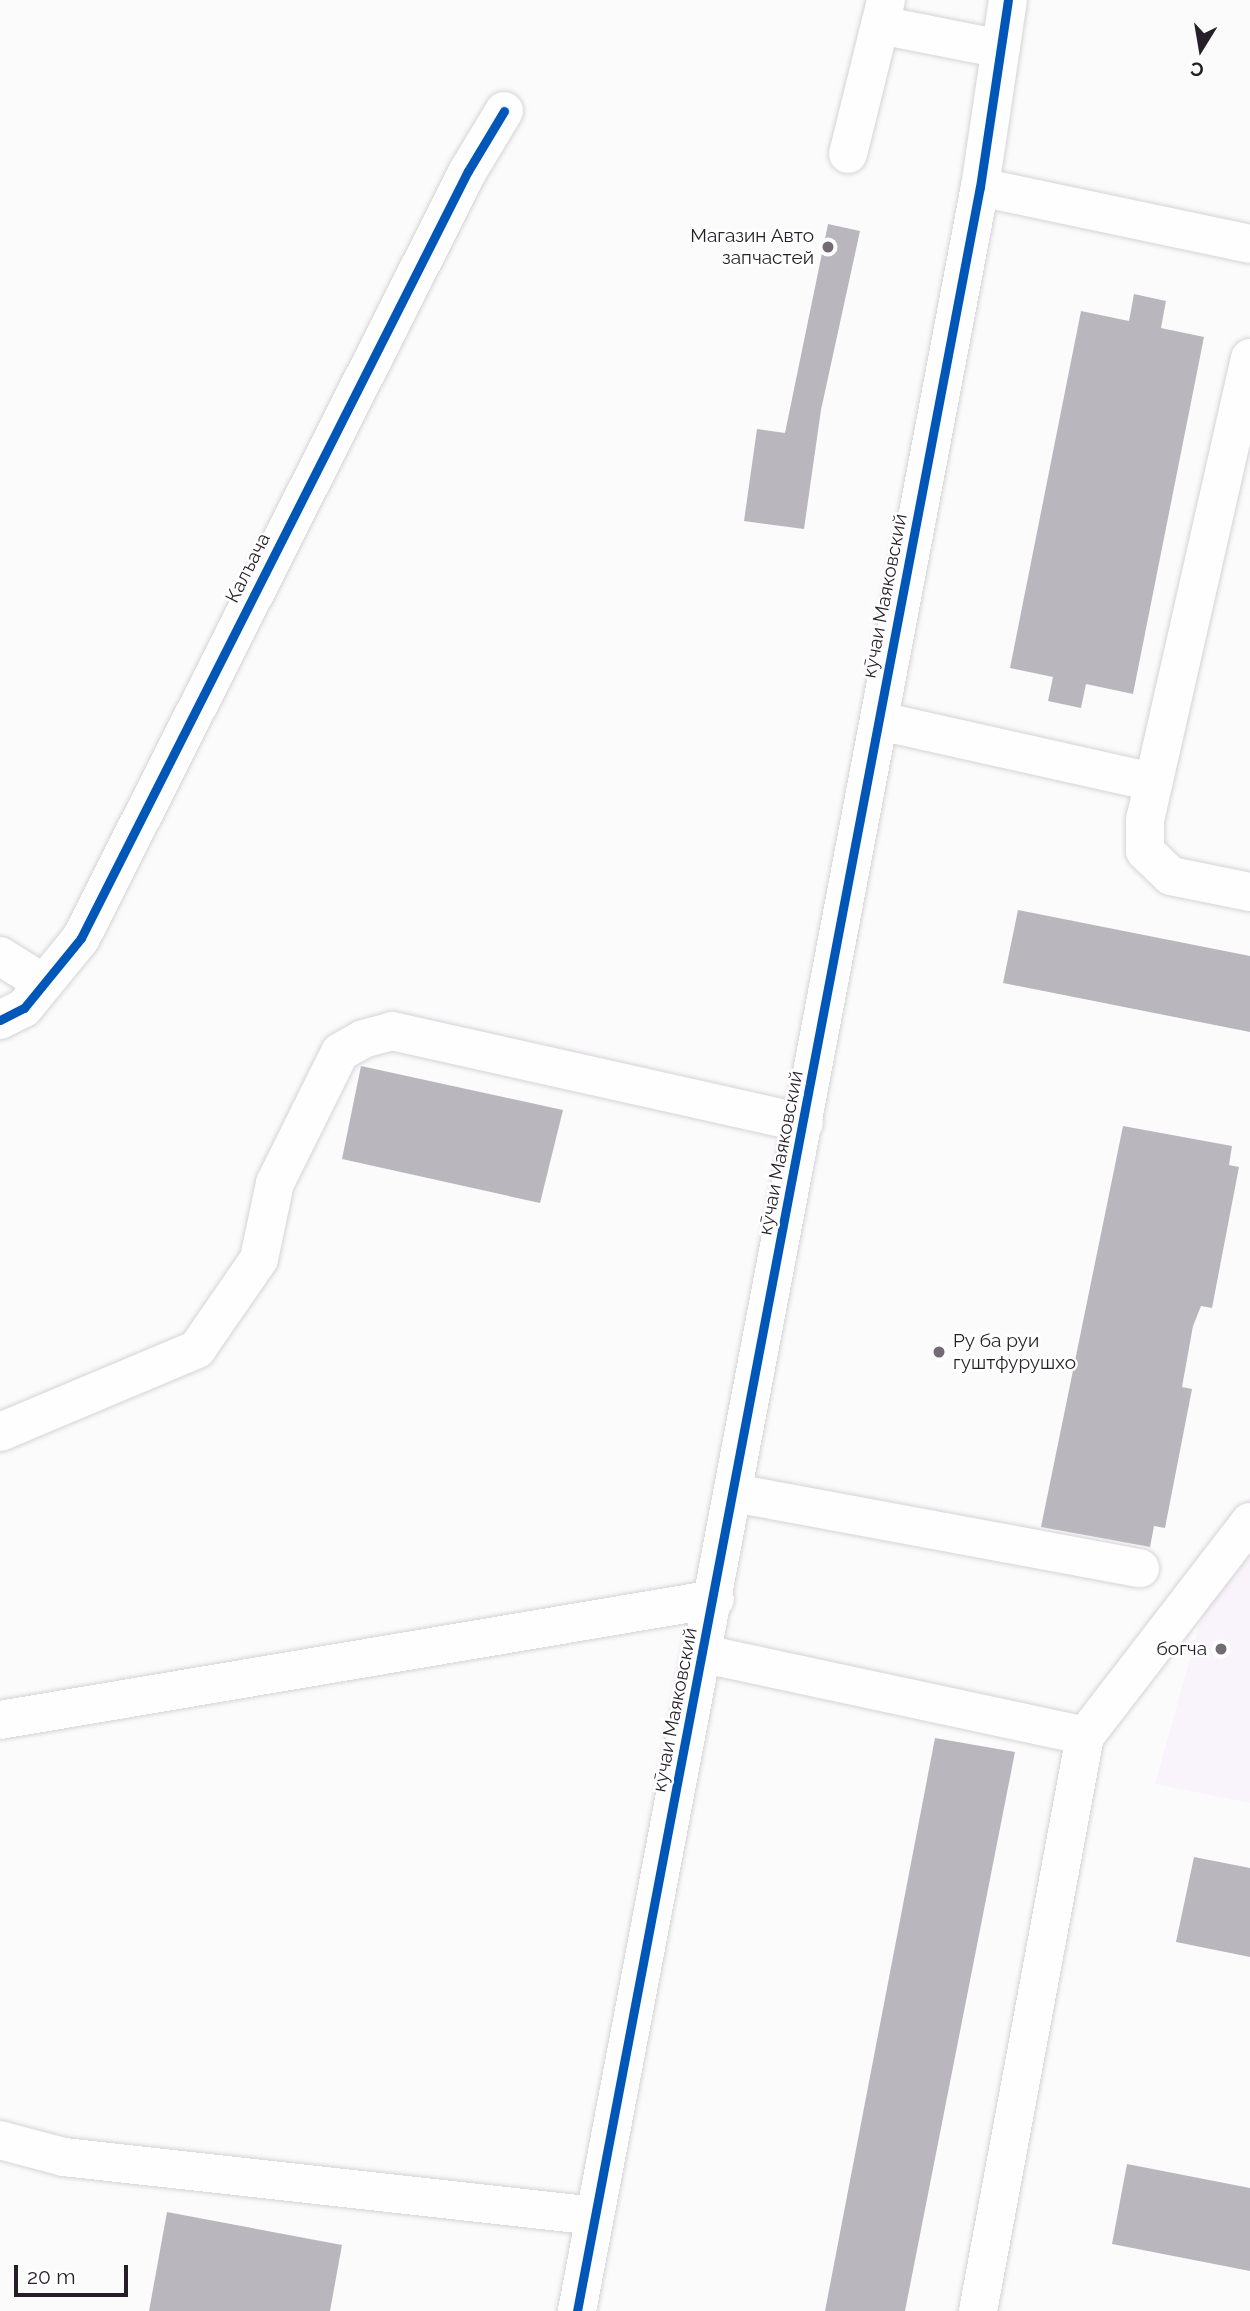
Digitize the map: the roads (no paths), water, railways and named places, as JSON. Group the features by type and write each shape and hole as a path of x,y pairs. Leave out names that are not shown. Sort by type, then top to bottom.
{"street":[{"name":"кӯчаи Маяковский","path":"577,2311 715,1599 980,187 1008,0"},
{"path":"848,154 883,13 1000,49"},
{"name":"Калъача","path":"0,1020 24,1008 81,938 468,171 504,111"},
{"path":"980,187 1250,244"},
{"path":"1250,358 1153,782 1146,851 1171,876 1250,892"},
{"path":"880,721 1153,782"},
{"path":"0,956 43,983"},
{"path":"0,1432 197,1349 260,1259 275,1183 340,1052 363,1039 391,1031 804,1123"},
{"path":"734,1493 1140,1568"},
{"path":"978,2311 1086,1735 1250,1522"},
{"path":"0,1720 715,1599"},
{"path":"704,1654 1086,1735"},
{"path":"0,2140 64,2158 595,2217"}],"place":[{"name":"Магазин Авто запчастей","path":"828,247"},
{"name":"Ру ба руи гуштфурушхо","path":"939,1352"},
{"name":"богча","path":"1221,1649"}]}
